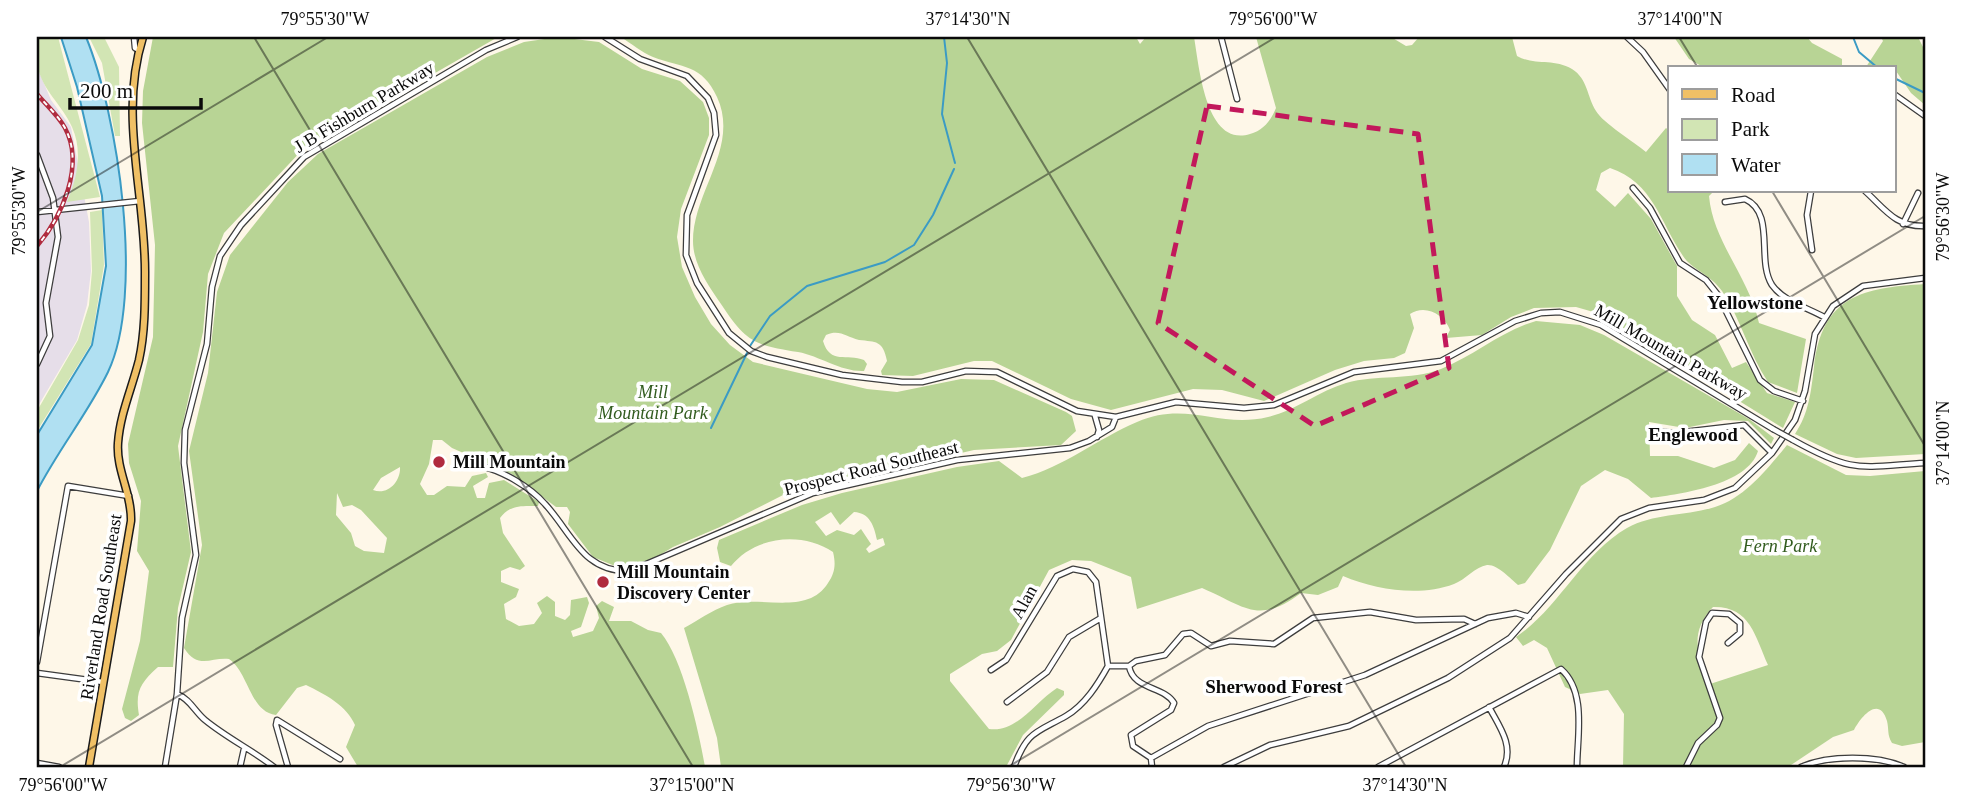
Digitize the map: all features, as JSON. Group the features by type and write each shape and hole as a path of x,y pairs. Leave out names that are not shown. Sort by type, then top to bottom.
{"main road":[{"name":"Riverland Road Southeast","path":"89,767 130,534 130,496 118,448 143,333 145,256 131,116 143,37"}],"street":[{"path":"134,37 135,48 139,50"},
{"name":"J B Fishburn Parkway","path":"165,767 177,694 182,618 197,545 184,463 185,430 207,344 214,274 225,246 304,157 486,50 517,37"},
{"path":"605,37 640,59 693,80 712,105 716,135 690,203 685,244 696,283 722,323 742,345 766,357 842,375 880,380 914,382 966,371 997,372 1095,416 1115,416 1112,427 1097,437"},
{"path":"1222,37 1237,99"},
{"path":"1627,37 1643,52 1668,87"},
{"path":"1896,95 1925,116"},
{"path":"37,155 55,209 57,249 46,303 50,336 37,364"},
{"path":"1633,188 1650,208 1680,263 1706,280 1718,295 1760,380 1774,391 1803,401"},
{"path":"1811,192 1807,215 1812,250"},
{"path":"1866,192 1886,214 1903,224 1925,226"},
{"path":"1903,224 1918,192"},
{"path":"1725,202 1745,199 1757,208 1763,224 1763,251 1770,282 1780,294 1824,317"},
{"path":"37,212 140,201"},
{"path":"1224,767 1270,745 1337,730 1387,710 1500,647 1530,617 1566,574 1621,519 1649,508 1704,500 1725,493 1743,482 1772,453 1795,419 1803,401 1813,341 1824,317 1840,300 1863,286 1925,278"},
{"name":"Mill Mountain Parkway","path":"1115,416 1176,402 1244,408 1274,405 1354,372 1441,361 1516,321 1541,313 1560,312 1601,325 1824,458 1847,466 1869,468 1925,463"},
{"path":"1095,416 1099,424 1097,437"},
{"path":"1652,431 1675,433 1744,425 1772,453"},
{"name":"Prospect Road Southeast","path":"481,466 502,474 541,499 580,552 599,566 622,572 637,570 774,507 813,493 966,459 1059,450 1097,437"},
{"path":"37,662 68,486 130,496"},
{"name":"Alan","path":"990,670 1006,660 1038,611 1049,584 1065,572 1073,569 1093,576 1101,618"},
{"path":"1108,666 1129,666 1136,661 1165,655 1181,636 1187,633 1210,646 1230,641 1274,644 1313,618 1370,612 1416,620 1464,618 1475,624"},
{"path":"1151,758 1208,726 1339,685 1495,615 1516,613 1530,617"},
{"path":"1686,767 1698,743 1717,725 1720,718 1699,651 1707,618 1712,613 1729,614 1740,624 1740,633 1728,643"},
{"path":"1007,702 1047,672 1073,633 1101,618 1108,666 1095,689 1068,715 1045,724 1027,739 1014,767"},
{"path":"1129,666 1136,679 1168,696 1174,703 1171,710 1130,735 1131,743 1151,758 1152,767"},
{"path":"1378,767 1561,669 1574,690 1578,711 1577,767"},
{"path":"37,673 103,682"},
{"path":"177,694 186,698 202,718 274,767"},
{"path":"1489,707 1507,742 1508,755 1504,767"},
{"path":"288,767 276,725 277,720 340,759"},
{"path":"240,767 244,749"},
{"path":"1801,767 1847,760 1884,761 1904,767"},
{"path":"37,763 59,767"}],"highlighted area":[{"path":"1207,106 1418,134 1449,368 1315,426 1158,323"}],"shaded area":[{"path":"37,67 51,100 71,127 89,222 91,271 87,305 77,340 37,408"}],"green space":[{"path":"37,37 58,37 100,197 67,202 76,174 77,146 68,119 40,74 36,58"},
{"path":"89,37 104,37 119,67 120,136 115,136 102,63"},
{"path":"153,37 498,37 304,148 224,233 208,274 203,332 178,446 191,552 178,608 173,667 158,667 147,678 140,688 139,715 131,721 125,718 122,709 140,641 149,571 137,551 141,501 129,463 128,444 153,337 155,245 142,123 143,91"},
{"name":"Mill Mountain Park","path":"558,37 599,42 642,69 680,81 703,102 709,118 709,135 681,209 677,237 682,267 711,324 730,345 753,362 867,389 897,392 961,379 994,380 1066,412 1072,416 1076,431 1061,445 974,450 787,493 673,547 650,561 628,567 615,566 593,557 568,524 570,512 567,507 556,507 512,474 452,448 442,440 433,440 429,464 420,484 427,495 434,495 447,486 465,487 472,476 486,473 488,477 473,486 477,498 485,498 489,483 504,480 539,502 538,506 522,506 508,510 500,518 503,533 525,566 520,570 510,567 501,571 501,582 519,589 516,597 504,604 506,619 519,626 534,624 542,613 537,603 547,596 555,602 555,616 565,620 570,615 571,600 587,597 589,603 581,627 571,631 573,637 593,631 599,618 596,606 602,601 614,607 609,621 631,621 661,633 683,678 705,767 358,767 346,747 355,725 347,712 335,701 306,685 297,688 276,715 267,712 260,707 236,665 229,659 200,661 189,655 184,648 202,545 189,451 208,373 217,292 230,255 288,182 318,154 487,57 524,42","holes":["400,467 396,482 392,486 384,491 373,490 381,478","337,493 343,507 352,505 361,510 387,538 384,553 364,551 355,546 351,533 336,515"]},
{"path":"621,37 1136,37 1140,44 1146,37 1194,37 1207,101 1223,129 1235,135 1259,130 1276,108 1256,37 1391,37 1406,46 1412,45 1419,37 1512,37 1517,56 1565,66 1577,73 1600,116 1646,152 1666,128 1668,130 1668,192 1713,192 1709,196 1717,229 1748,290 1759,323 1806,339 1797,393 1768,382 1722,291 1686,261 1646,193 1625,174 1610,168 1601,173 1596,190 1615,207 1628,193 1651,219 1677,266 1677,296 1692,320 1715,335 1732,368 1746,362 1767,393 1795,402 1783,428 1597,313 1576,307 1534,308 1511,317 1482,335 1446,338 1450,330 1439,315 1428,310 1416,311 1410,314 1414,328 1405,353 1394,358 1364,361 1335,370 1264,401 1222,390 1193,389 1111,410 1071,399 992,361 974,361 913,376 882,375 881,371 887,361 881,346 843,334 826,335 823,341 826,348 835,356 864,360 867,364 864,371 847,369 806,354 761,344 737,327 706,282 694,250 695,223 720,151 723,134 723,115 717,97 705,78 698,73 649,55"},
{"path":"1674,37 1807,37 1812,43 1842,59 1842,66 1701,66 1689,59"},
{"path":"1881,37 1918,37 1925,51 1925,105 1911,93 1896,71 1896,66 1867,66 1883,41"},
{"path":"102,210 104,265 91,344 37,431 37,411 78,340 89,305 92,271 90,212"},
{"path":"1925,284 1925,454 1856,458 1837,454 1795,434 1809,402 1819,343 1826,324 1836,310 1865,293"},
{"path":"1536,321 1580,325 1604,335 1749,419 1774,438 1771,444 1748,421 1724,420 1685,428 1649,422 1650,456 1678,456 1714,468 1735,460 1749,443 1758,451 1752,463 1727,480 1679,494 1651,498 1628,479 1605,470 1581,486 1550,550 1525,583 1518,585 1499,569 1487,565 1454,584 1427,590 1384,588 1343,576 1338,587 1318,595 1301,593 1286,603 1262,610 1241,606 1202,588 1137,609 1131,577 1091,561 1072,560 1049,570 1011,640 997,651 982,654 950,674 950,681 989,729 1008,726 1057,688 1064,691 1064,695 1023,735 1006,767 721,767 717,738 684,628 710,613 739,602 781,603 808,599 819,593 828,583 835,564 833,552 821,545 793,539 753,548 731,566 720,562 717,548 719,540 802,505 842,493 957,467 999,461 1022,478 1052,467 1122,429 1155,416 1188,414 1234,420 1268,417 1346,383 1417,375 1441,369 1523,325","holes":["831,512 840,525 854,512 864,515 873,525 877,540 883,538 885,545 869,553 866,549 871,544 861,529 854,535 837,530 826,536 815,522"]},
{"name":"Fern Park","path":"1787,445 1846,475 1870,476 1925,471 1925,742 1902,746 1892,743 1884,713 1875,709 1865,715 1854,730 1833,737 1788,767 1623,767 1624,714 1608,690 1580,694 1565,687 1547,648 1534,640 1523,646 1516,637 1545,612 1611,539 1637,523 1726,503 1755,481","holes":["1713,607 1725,608 1743,617 1750,625 1768,665 1707,685 1699,653 1700,626"]}],"water":[{"path":"61,37 86,37 108,111 123,204 125,298 119,338 108,372 37,491 37,435 92,345 106,266 102,196 77,87"}],"waterway":[{"path":"944,37 947,63 942,114 955,163"},
{"path":"1853,37 1859,52 1876,66"},
{"path":"1896,79 1925,93"},
{"path":"750,346 770,316 807,286 885,262 914,245 933,215 954,169"},
{"path":"711,428 747,353"}],"railway":[{"path":"37,94 65,128 73,158 72,174 62,206 37,246"}],"place":[{"name":"Mill Mountain","path":"439,462"},
{"name":"Mill Mountain Discovery Center","path":"603,582"}],"district":[{"name":"Yellowstone","path":"1755,302"},
{"name":"Englewood","path":"1693,434"},
{"name":"Sherwood Forest","path":"1274,686"}]}
